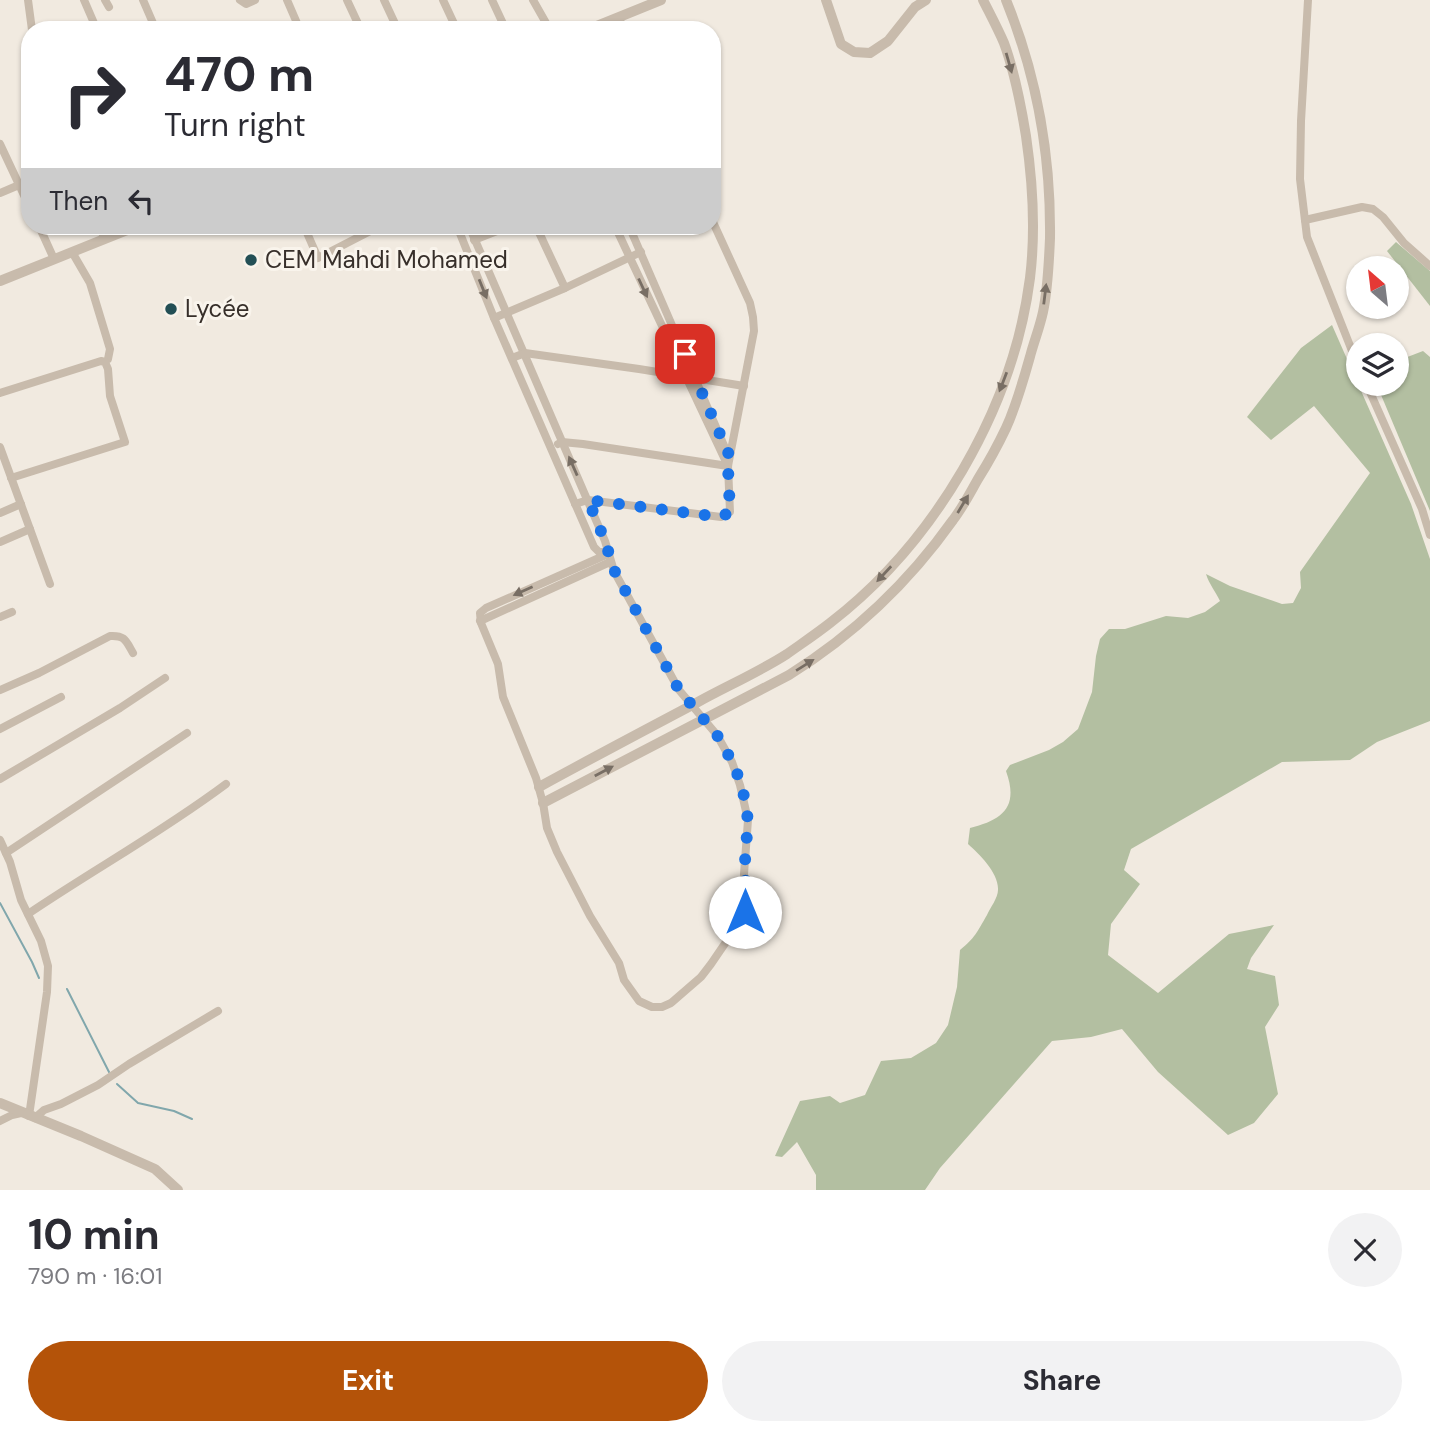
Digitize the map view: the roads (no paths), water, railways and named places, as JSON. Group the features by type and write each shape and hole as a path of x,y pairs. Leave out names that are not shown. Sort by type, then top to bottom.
{"street":[{"path":"28,0 31,21"},
{"path":"84,0 93,21"},
{"path":"144,0 152,21"},
{"path":"240,0 246,4 256,0"},
{"path":"287,0 296,21"},
{"path":"347,0 357,21"},
{"path":"384,0 394,21"},
{"path":"443,0 453,21"},
{"path":"492,0 502,21"},
{"path":"533,0 545,21"},
{"path":"611,21 662,0"},
{"path":"826,0 841,44 854,52 870,53 888,41 915,7 926,0"},
{"path":"539,787 786,654 830,623 866,593 902,555 957,480 982,433 1005,380 1030,279 1033,232 1032,179 1024,122 1004,43 984,0"},
{"path":"543,803 789,675 814,659 883,601 923,559 955,517 1006,428 1020,391 1043,312 1049,265 1050,207 1045,139 1023,45 1006,0"},
{"path":"1308,0 1300,121 1300,167 1305,220 1307,237 1346,336"},
{"path":"0,144 21,189"},
{"path":"0,193 19,185"},
{"path":"1305,220 1362,207 1373,209 1404,243 1430,265"},
{"path":"42,235 54,259"},
{"path":"103,235 105,239"},
{"path":"0,281 115,235"},
{"path":"308,235 318,258 363,235"},
{"path":"461,235 494,318 595,549 608,556"},
{"path":"474,235 588,500 605,541 608,556 679,690 726,750 744,796 748,820 746,907 741,920 705,972 691,987 667,1005 657,1007 643,1003 635,997 624,980 619,963 590,916 557,852 547,828 539,787 505,703 498,664 480,621 480,613 484,609 550,584 608,556"},
{"path":"463,239 476,240 488,235"},
{"path":"541,235 565,288"},
{"path":"619,235 727,461"},
{"path":"633,235 695,378 727,461"},
{"path":"575,504 588,500 721,517 730,512 727,461 754,331 750,303 719,235"},
{"path":"72,252 90,283 110,349 108,359"},
{"path":"494,318 641,252"},
{"path":"512,358 525,353 744,386"},
{"path":"0,393 105,362 110,396 125,442 11,478"},
{"path":"1372,396 1422,509 1430,535"},
{"path":"551,446 562,442 727,461"},
{"path":"0,447 50,584"},
{"path":"0,513 21,504"},
{"path":"0,542 30,529"},
{"path":"0,617 12,612"},
{"path":"0,690 110,636 124,638 133,653"},
{"path":"0,779 165,678"},
{"path":"0,729 61,697"},
{"path":"6,853 187,733"},
{"path":"28,914 157,832 226,784"},
{"path":"0,841 13,870 21,901 46,953 48,979 29,1115"},
{"path":"0,1121 12,1115 29,1115 61,1104 98,1085 218,1011"},
{"path":"0,1103 155,1169 178,1190"}],"waterway":[{"path":"0,903 39,978"},
{"path":"67,989 109,1072"},
{"path":"117,1084 138,1103 174,1111 192,1119"}],"place":[{"name":"CEM Mahdi Mohamed","path":"251,260"},
{"name":"Lycée","path":"171,309"}]}
